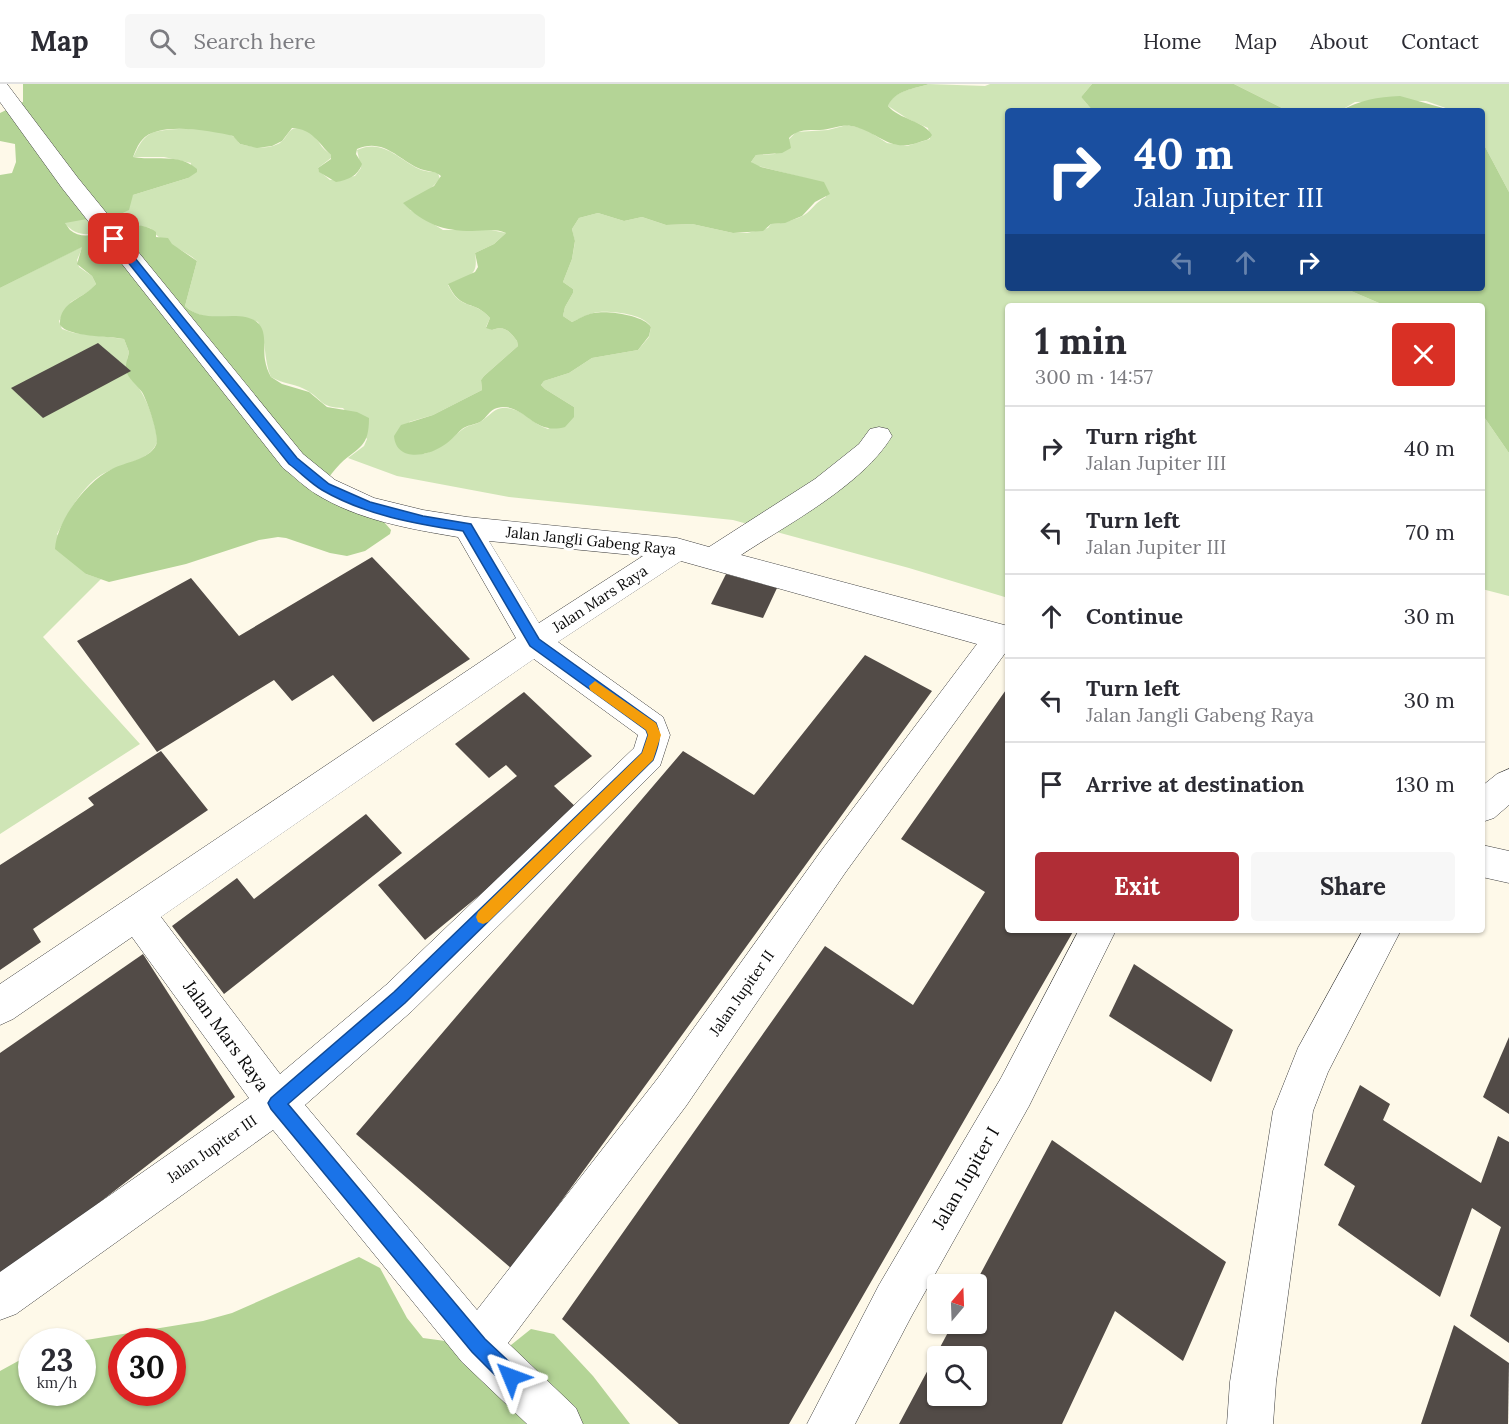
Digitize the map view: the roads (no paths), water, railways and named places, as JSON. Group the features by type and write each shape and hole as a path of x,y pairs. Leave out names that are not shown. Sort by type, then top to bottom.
{"street":[{"name":"Jalan Jangli Gabeng Raya","path":"0,88 70,183 293,461 325,486 366,506 423,521 467,528 677,549 1004,638"},
{"path":"713,560 825,486 869,451 879,436"},
{"path":"467,528 534,642"},
{"name":"Jalan Mars Raya","path":"0,1006 350,770 534,642 677,549"},
{"name":"Jalan Jupiter II","path":"478,1346 672,1092 834,862 1004,638"},
{"name":"Jalan Jupiter III","path":"0,1298 277,1103 399,998 648,756 654,735 652,727 534,642"},
{"path":"1485,804 1509,784"},
{"path":"1485,862 1509,867"},
{"name":"Jalan Mars Raya","path":"136,913 277,1103 478,1346 560,1424"},
{"name":"Jalan Jupiter I","path":"830,1424 895,1301 1015,1092 1096,933"},
{"path":"1250,1424 1253,1382 1293,1111 1312,1062 1381,933"}]}
